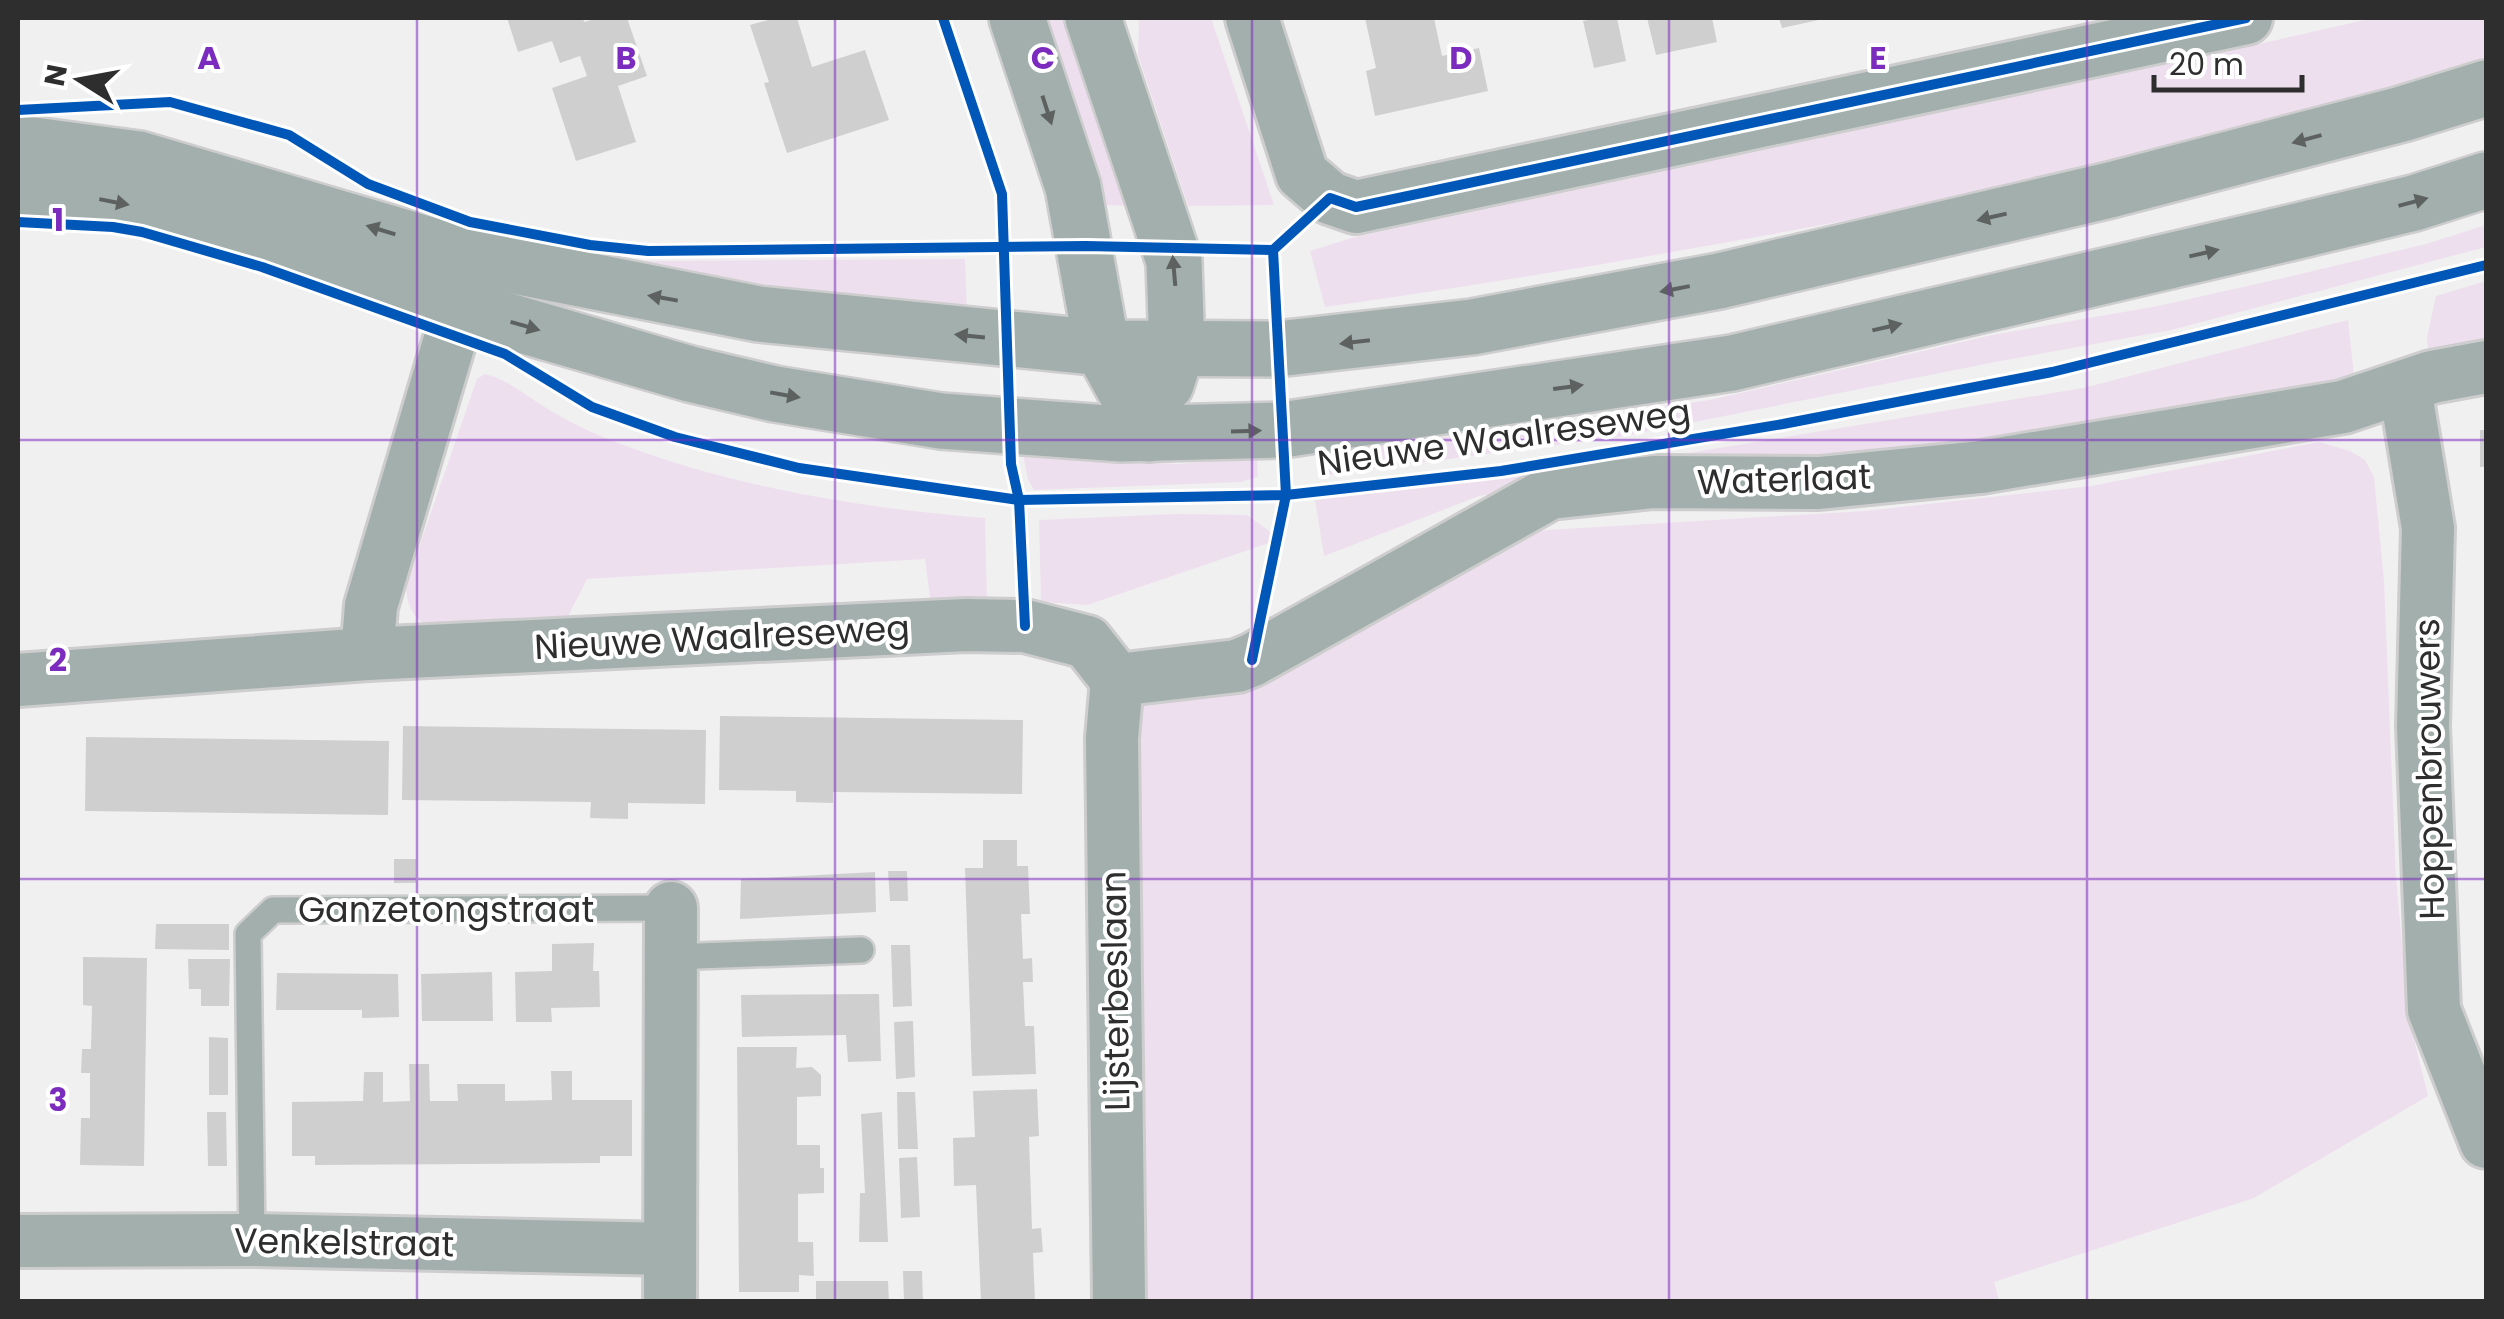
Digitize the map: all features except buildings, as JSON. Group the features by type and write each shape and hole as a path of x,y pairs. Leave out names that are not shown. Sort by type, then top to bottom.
{"street":[{"path":"1016,18 1074,188 1102,348 1149,434"},
{"path":"1093,18 1174,261 1177,350 1149,434"},
{"path":"1252,18 1302,174 1330,198 1356,207 2246,18"},
{"name":"Nieuwe Waalreseweg","path":"18,186 153,210 467,283 1102,348 1277,349 1453,330 1719,281 2110,190 2402,114 2486,88"},
{"name":"Nieuwe Waalreseweg","path":"18,143 139,159 467,283 690,374 775,394 940,421 1089,434 1282,430 1732,363 2285,234 2486,180"},
{"path":"367,654 371,606 467,283"},
{"name":"Waterlaat","path":"1117,680 1236,666 1252,660 1550,493 1653,482 1820,483 1981,467 2343,407 2432,378 2486,367"},
{"name":"Hoppenbrouwers","path":"2405,388 2428,528 2423,726 2434,1010 2486,1142"},
{"name":"Nieuwe Waalreseweg","path":"18,680 367,654 966,625 1025,626 1087,642 1117,680"},
{"name":"Lijsterbeslaan","path":"1117,680 1112,738 1119,1302"},
{"path":"670,1302 671,933"},
{"name":"Venkelstraat","path":"18,1241 252,1240 670,1249"}],"lane":[{"name":"Ganzetongstraat","path":"252,1240 248,934 273,910 671,933 861,950"}],"shaded area":[{"path":"1043,18 1073,18 1138,206 1102,205"},
{"path":"1139,18 1211,18 1274,205 1188,206 1138,55"},
{"path":"2374,18 2486,18 2486,57 2232,133 2039,181 1569,270 1325,307 1310,251 1355,237"},
{"path":"2486,225 2486,247 2171,330 1624,436 1327,475 1323,454 1710,400 1992,335 2158,306 2292,276 2426,244"},
{"path":"477,233 644,261 965,259 967,315 887,315"},
{"path":"2486,281 2486,348 2429,364 2427,337 2436,296"},
{"path":"2348,320 2355,385 2194,425 1575,480 1479,496 1324,556 1315,500 1628,463 2083,388"},
{"path":"485,374 512,385 551,411 597,434 703,471 843,501 985,518 987,605 931,604 925,559 587,579 564,624 439,631 431,628 411,609 406,585 477,379"},
{"path":"2319,442 2365,460 2374,477 2384,581 2396,879 2409,1019 2428,1096 2254,1198 1994,1282 1999,1301 1141,1301 1122,700 1531,531 1865,511 2091,486"},
{"path":"1023,455 1178,464 1257,458 1258,477 1241,482 1034,490"},
{"path":"1247,515 1272,533 1272,542 1087,605 1041,602 1039,520"}],"cycle path":[{"path":"943,18 1002,194 1011,464 1019,500 1025,626"},
{"path":"18,110 170,102 289,135 368,184 470,222 590,245 648,251 1086,246 1273,250 1330,198 1356,207 2246,18"},
{"path":"18,222 142,232 262,267 505,354 592,407 675,437 799,468 1019,500 1286,495 1501,471 1783,424 2052,372 2486,265"},
{"path":"1252,660 1286,495 1273,250"}]}
